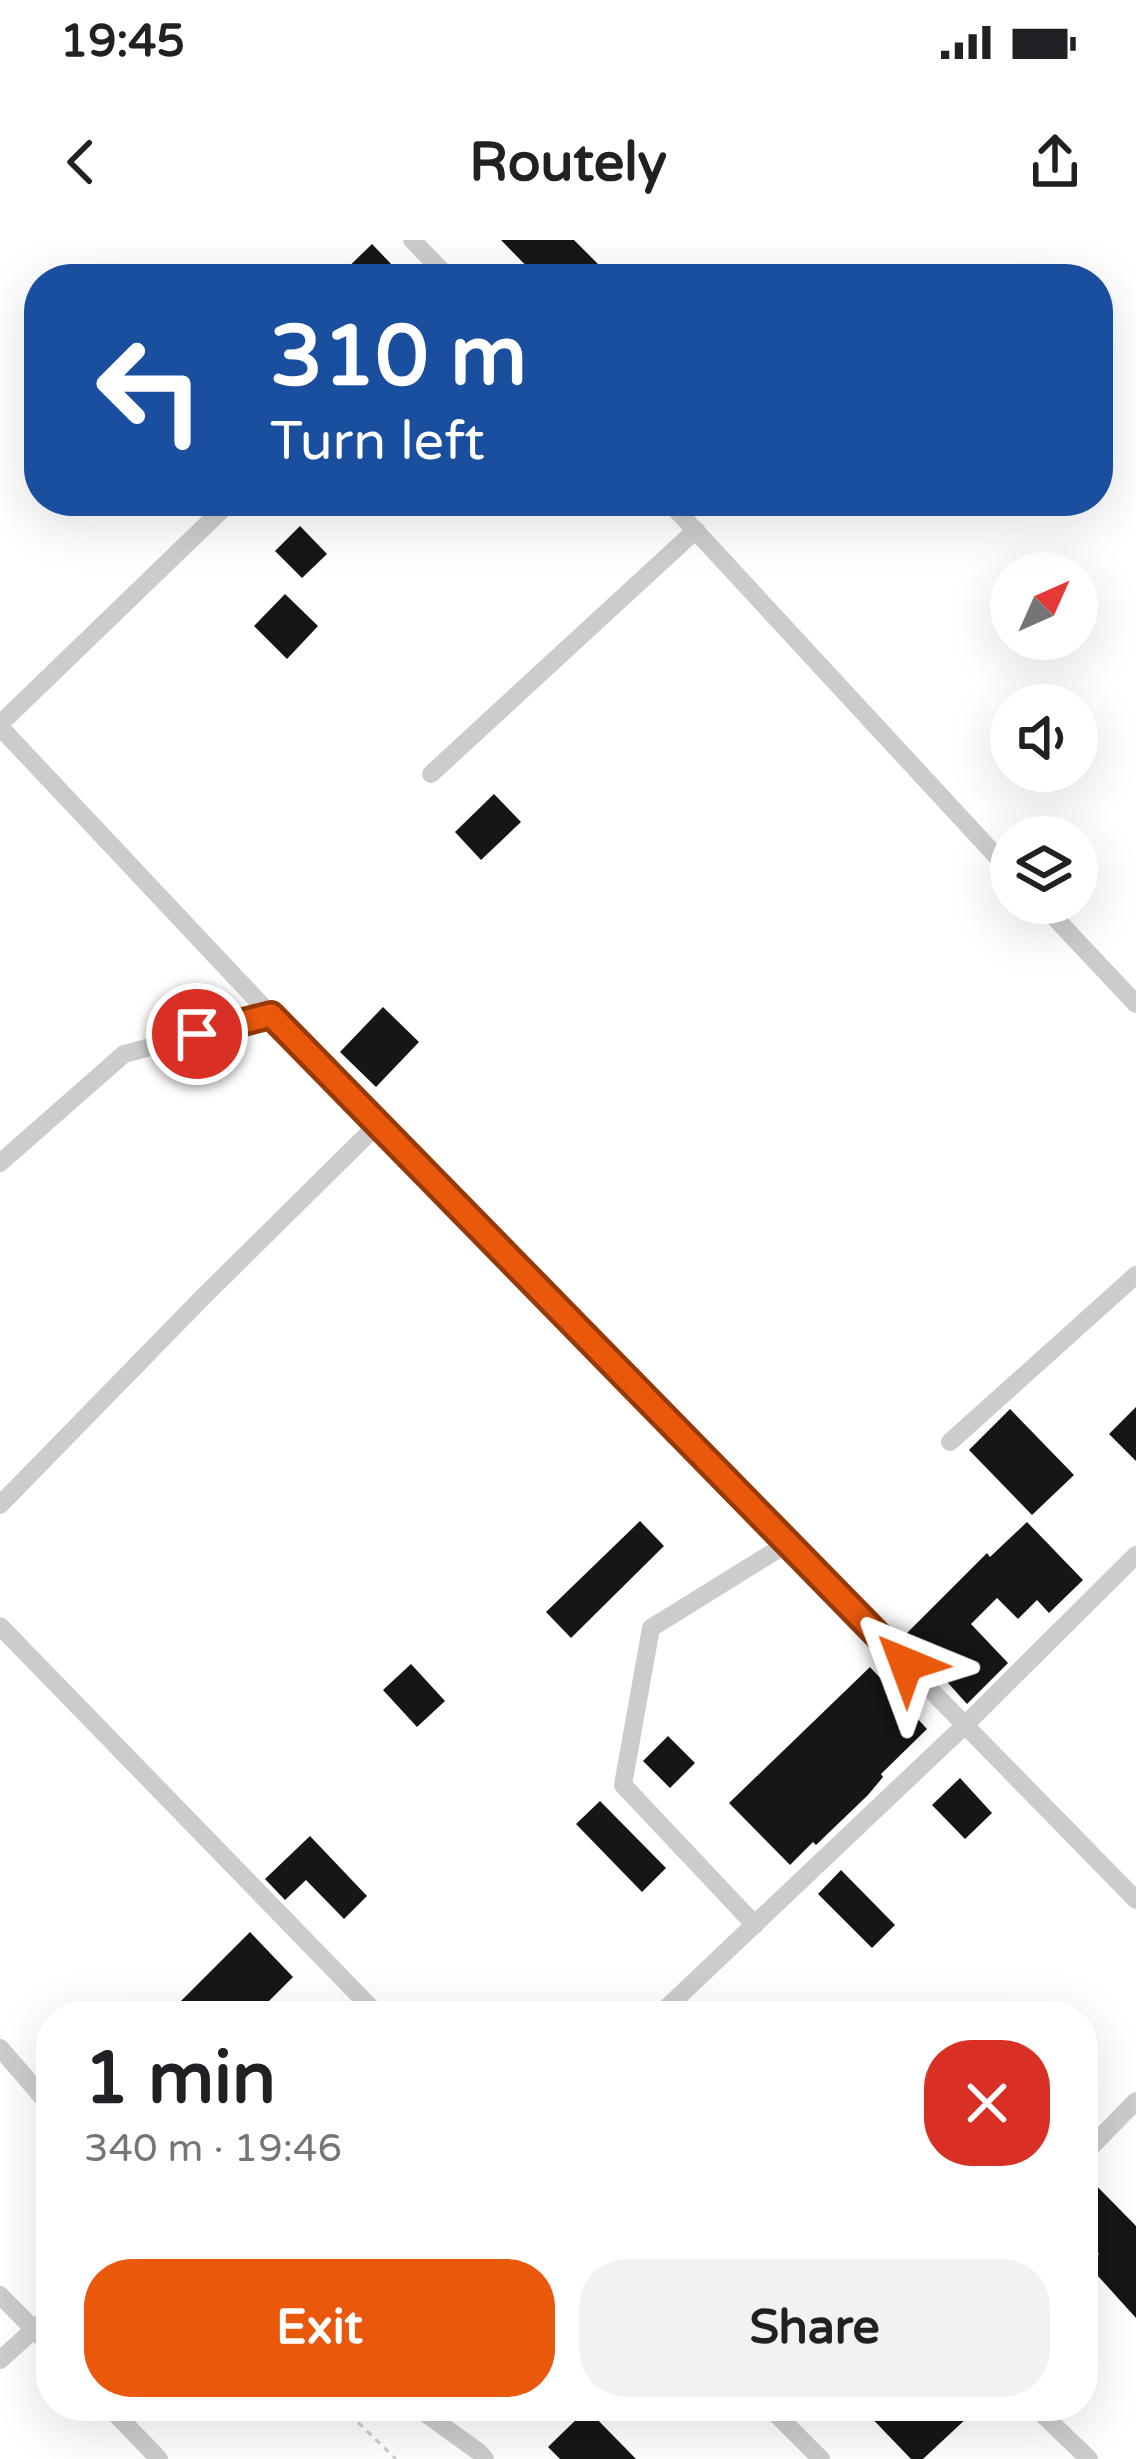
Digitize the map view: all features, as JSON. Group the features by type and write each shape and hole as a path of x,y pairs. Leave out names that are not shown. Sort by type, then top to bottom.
{"street":[{"path":"412,240 435,264"},
{"path":"216,516 0,725 271,1015 1136,1900"},
{"path":"682,516 990,849"},
{"path":"431,774 696,530"},
{"path":"1060,924 1136,1004"},
{"path":"0,1162 124,1054 271,1015"},
{"path":"0,1504 379,1123"},
{"path":"950,1442 1136,1276"},
{"path":"755,1925 623,1785 652,1628 788,1543"},
{"path":"674,2001 1136,1555"},
{"path":"0,1626 364,2001"},
{"path":"0,2048 36,2090"},
{"path":"1098,2140 1136,2101"},
{"path":"0,2295 34,2329 0,2360"},
{"path":"122,2421 159,2459"},
{"path":"436,2421 485,2459"},
{"path":"783,2421 821,2459"},
{"path":"1050,2421 1089,2459"}],"path":[{"path":"357,2421 396,2459"}],"building":[{"path":"501,240 574,240 598,264 524,264"},
{"path":"372,244 391,264 351,264"},
{"path":"300,526 327,554 302,578 275,551"},
{"path":"285,594 318,626 287,659 254,626"},
{"path":"494,794 521,822 481,860 455,832"},
{"path":"383,1007 419,1042 376,1087 340,1052"},
{"path":"1136,1407 1136,1461 1109,1434"},
{"path":"1010,1409 1074,1475 1032,1515 969,1450"},
{"path":"640,1521 664,1546 571,1638 546,1612"},
{"path":"1027,1522 1083,1580 1049,1613 1037,1600 1018,1619 997,1598 971,1624 1008,1663 967,1704 905,1635 987,1553 990,1557"},
{"path":"411,1664 445,1701 417,1727 383,1690"},
{"path":"870,1667 927,1729 881,1774 868,1795 790,1865 729,1803"},
{"path":"668,1736 695,1763 670,1788 643,1761"},
{"path":"960,1778 992,1813 965,1839 932,1805"},
{"path":"600,1801 666,1868 642,1892 576,1824"},
{"path":"310,1836 367,1896 344,1919 306,1880 285,1900 265,1879"},
{"path":"841,1870 895,1925 872,1948 818,1894"},
{"path":"250,1932 293,1977 269,2001 181,2001"},
{"path":"1098,2187 1136,2226 1136,2318 1098,2276"},
{"path":"575,2421 599,2421 636,2459 560,2459 548,2447"},
{"path":"874,2421 964,2421 923,2459 911,2459"}],"route":[{"path":"197,1034 271,1015 906,1664"}]}
